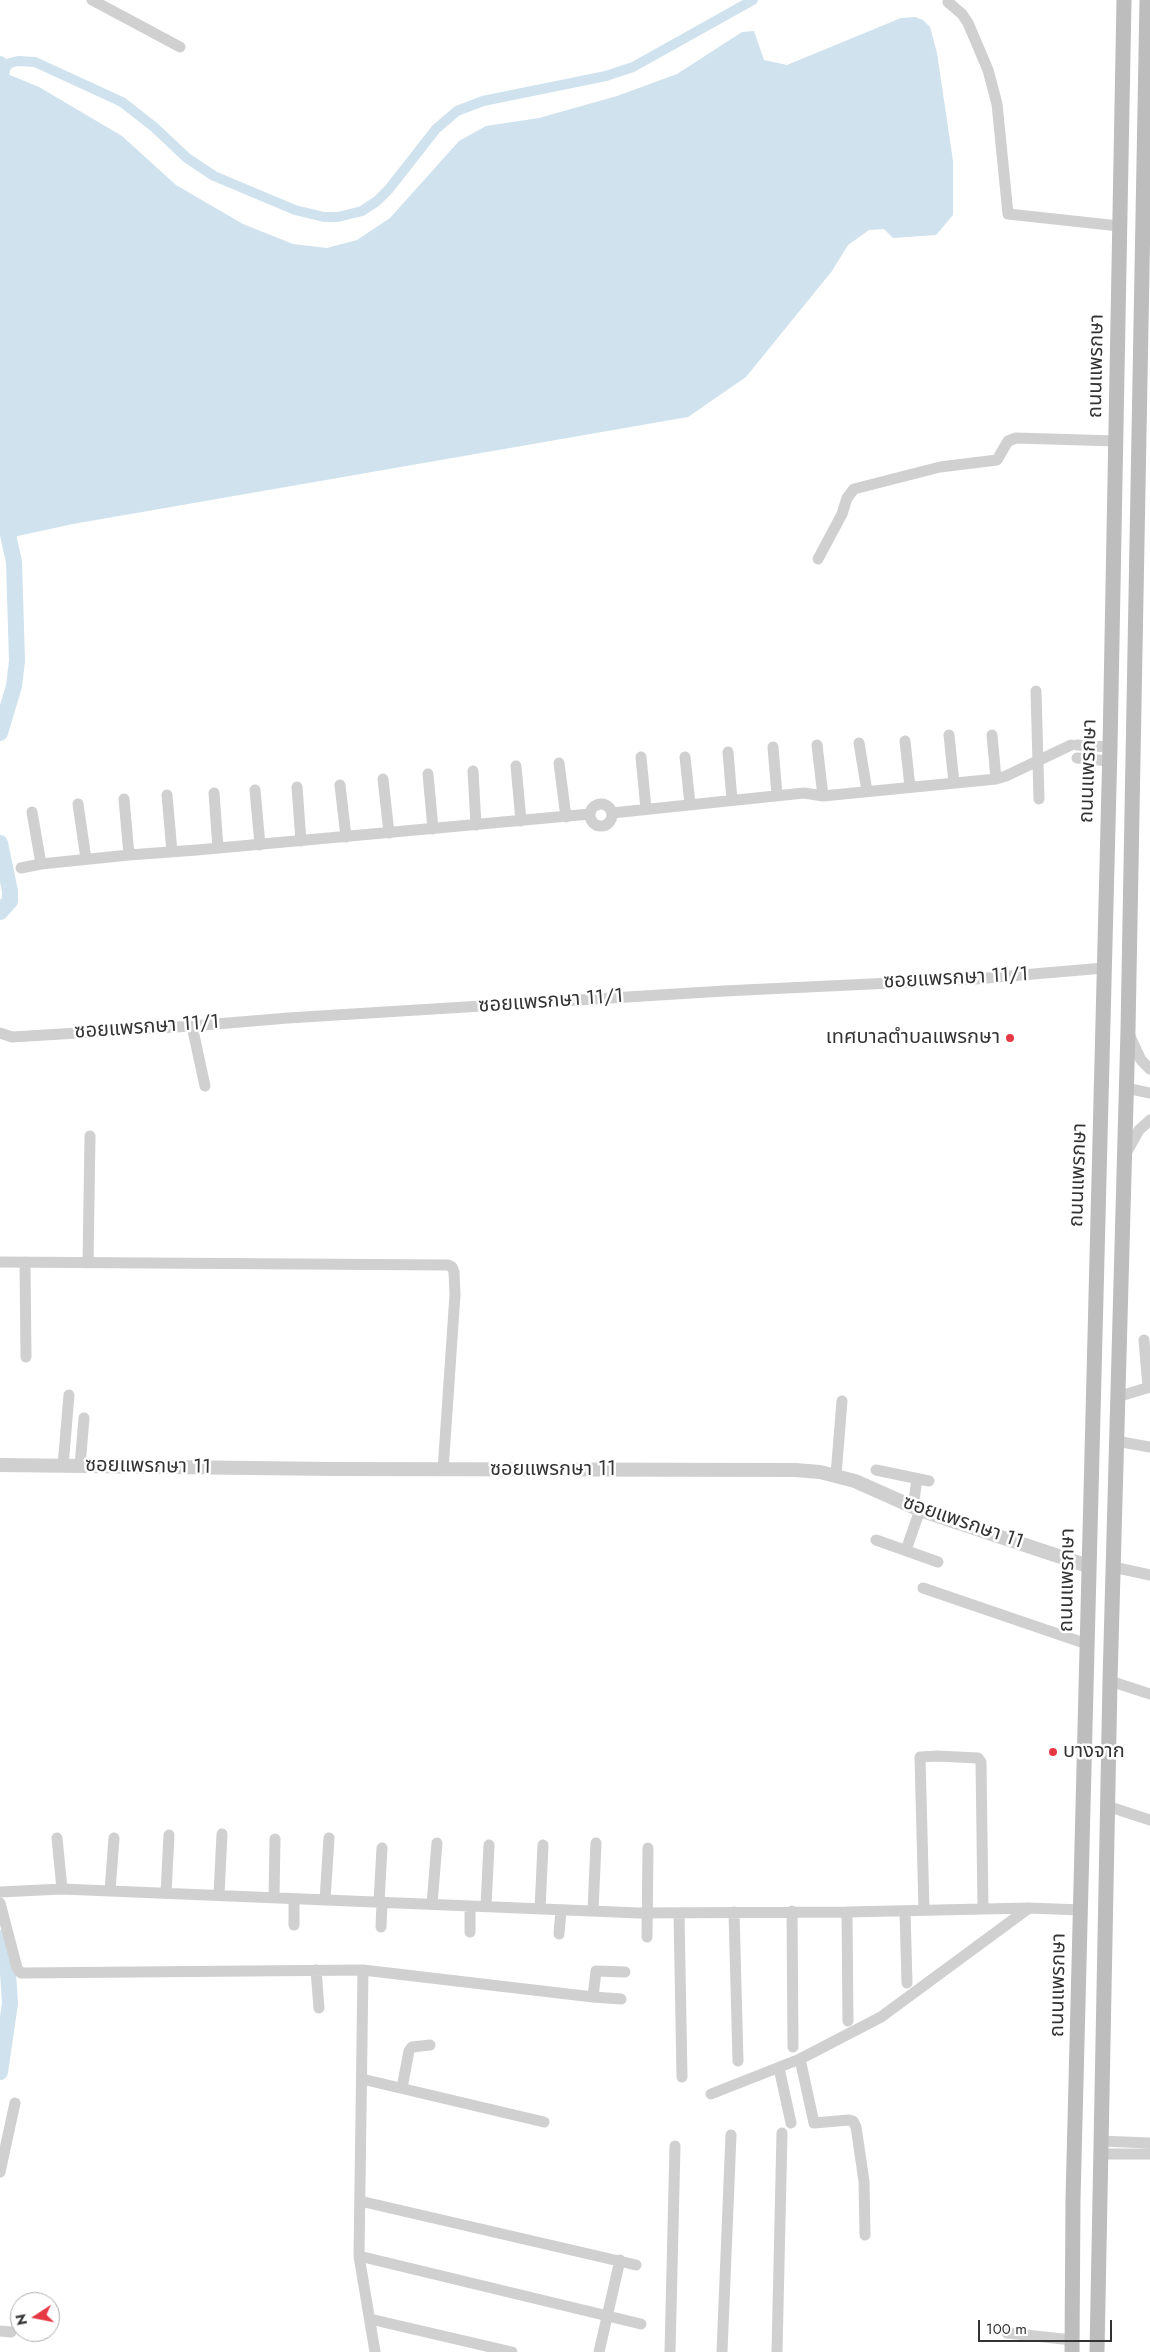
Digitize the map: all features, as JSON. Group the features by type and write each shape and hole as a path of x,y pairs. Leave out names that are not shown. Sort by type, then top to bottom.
{"main road":[{"name":"ถนนแพรกษา","path":"1072,2346 1088,1566 1114,554 1124,0"},
{"path":"1097,2352 1112,1567 1128,1030 1138,554 1145,391 1147,0"},
{"path":"1114,554 1138,554"}],"street":[{"path":"92,0 180,47"},
{"path":"948,2 962,14 968,23 988,70 997,104 1008,214 1119,226"},
{"path":"818,559 842,514 847,498 854,489 940,467 997,460 1011,439 1027,437 1116,441"},
{"path":"1036,691 1039,799"},
{"path":"949,735 954,784"},
{"path":"992,735 996,779"},
{"path":"905,741 910,787"},
{"path":"859,742 867,791"},
{"path":"817,745 823,796"},
{"path":"612,813 804,792 823,796 996,779 1074,745 1109,754"},
{"path":"772,747 777,795"},
{"path":"1060,750 1073,758 1109,754"},
{"path":"728,752 732,800"},
{"path":"641,757 646,809"},
{"path":"685,757 690,804"},
{"path":"559,763 566,817"},
{"path":"516,766 522,821"},
{"path":"473,771 476,825"},
{"path":"428,774 433,829"},
{"path":"383,779 389,833"},
{"path":"340,785 346,837"},
{"path":"297,787 301,841"},
{"path":"255,790 260,844"},
{"path":"214,793 218,848"},
{"path":"167,795 172,852"},
{"path":"124,799 129,855"},
{"path":"78,804 86,859"},
{"path":"599,804 610,808 612,813 608,824 603,827 592,823 590,814 594,806 599,804"},
{"path":"32,812 41,864"},
{"path":"21,868 86,859 590,814"},
{"name":"ซอยแพรกษา 11/1","path":"0,1033 12,1037 690,993 975,979 1104,968"},
{"path":"192,1026 206,1086"},
{"path":"1128,1030 1141,1060 1150,1069"},
{"path":"1126,1088 1150,1092"},
{"path":"1124,1156 1139,1130 1150,1120"},
{"path":"88,1263 90,1136"},
{"path":"0,1262 439,1265 452,1267 454,1281 454,1326 443,1470"},
{"path":"25,1262 26,1357"},
{"path":"1117,1397 1149,1387 1144,1340"},
{"path":"62,1466 69,1395"},
{"path":"836,1475 842,1401"},
{"path":"80,1466 84,1418"},
{"path":"1116,1441 1150,1446"},
{"name":"ซอยแพรกษา 11","path":"0,1465 443,1470 795,1470 836,1475 855,1481 916,1509 1088,1566"},
{"path":"876,1470 929,1482"},
{"path":"906,1550 916,1509 917,1479"},
{"path":"876,1540 938,1562"},
{"path":"1112,1567 1150,1575"},
{"path":"923,1588 1087,1644"},
{"path":"1110,1681 1150,1694"},
{"path":"924,1910 920,1757 926,1756 965,1756 978,1758 981,1762 983,1909"},
{"path":"1107,1806 1150,1820"},
{"path":"219,1895 222,1834"},
{"path":"166,1893 168,1835"},
{"path":"57,1838 62,1889"},
{"path":"110,1891 114,1838"},
{"path":"325,1900 329,1838"},
{"path":"274,1898 275,1839"},
{"path":"432,1904 437,1843"},
{"path":"593,1911 596,1843"},
{"path":"486,1906 489,1845"},
{"path":"540,1909 543,1845"},
{"path":"381,1928 382,1848"},
{"path":"647,1937 648,1848"},
{"path":"0,1892 62,1889 647,1913 847,1912 1029,1908 1081,1910"},
{"path":"294,1898 294,1925"},
{"path":"0,1903 17,1968 21,1973 364,1970 621,1999"},
{"path":"470,1906 470,1932"},
{"path":"711,2094 800,2059 881,2017 972,1952 1029,1908"},
{"path":"559,1934 561,1910"},
{"path":"905,1910 907,1983"},
{"path":"792,1911 792,2047"},
{"path":"734,1912 738,2061"},
{"path":"847,1912 848,2021"},
{"path":"679,1913 682,2077"},
{"path":"316,1970 318,2008"},
{"path":"364,1970 359,2256 375,2352"},
{"path":"593,1997 596,1971 625,1972"},
{"path":"402,2088 409,2051 412,2047 430,2046"},
{"path":"800,2059 814,2123 849,2120 853,2121 856,2127 864,2181 865,2235"},
{"path":"779,2068 791,2122"},
{"path":"362,2079 544,2122"},
{"path":"0,2172 15,2103"},
{"path":"777,2352 782,2133"},
{"path":"722,2352 732,2135"},
{"path":"1100,2148 1150,2144"},
{"path":"670,2352 675,2146"},
{"path":"1100,2148 1150,2154"},
{"path":"360,2201 636,2265"},
{"path":"359,2256 641,2324"},
{"path":"599,2352 620,2260"},
{"path":"370,2319 512,2352"},
{"path":"1008,2333 1072,2346"}],"water":[{"path":"915,17 923,20 930,27 937,53 953,161 953,215 936,235 893,238 884,229 869,230 848,245 832,271 746,377 688,417 73,524 4,539 0,521 0,71 39,87 122,136 176,185 243,224 293,244 327,248 357,240 390,218 459,141 486,126 539,118 617,96 677,74 742,32 754,31 764,60 787,65 901,18"}],"waterway":[{"path":"2,71 10,63 18,61 35,62 122,102 154,127 187,158 214,176 295,210 324,217 338,217 362,211 377,201 389,189 436,129 457,111 483,101 606,76 633,67 753,0"},
{"path":"0,64 2,71 0,77"},
{"path":"0,498 14,562 17,661 14,686 0,733"},
{"path":"0,843 10,891 10,901 0,912"},
{"path":"0,1938 8,1973 10,2003 0,2072"}],"place":[{"name":"เทศบาลตำบลแพรกษา","path":"1010,1038"},
{"name":"บางจาก","path":"1053,1752"}]}
